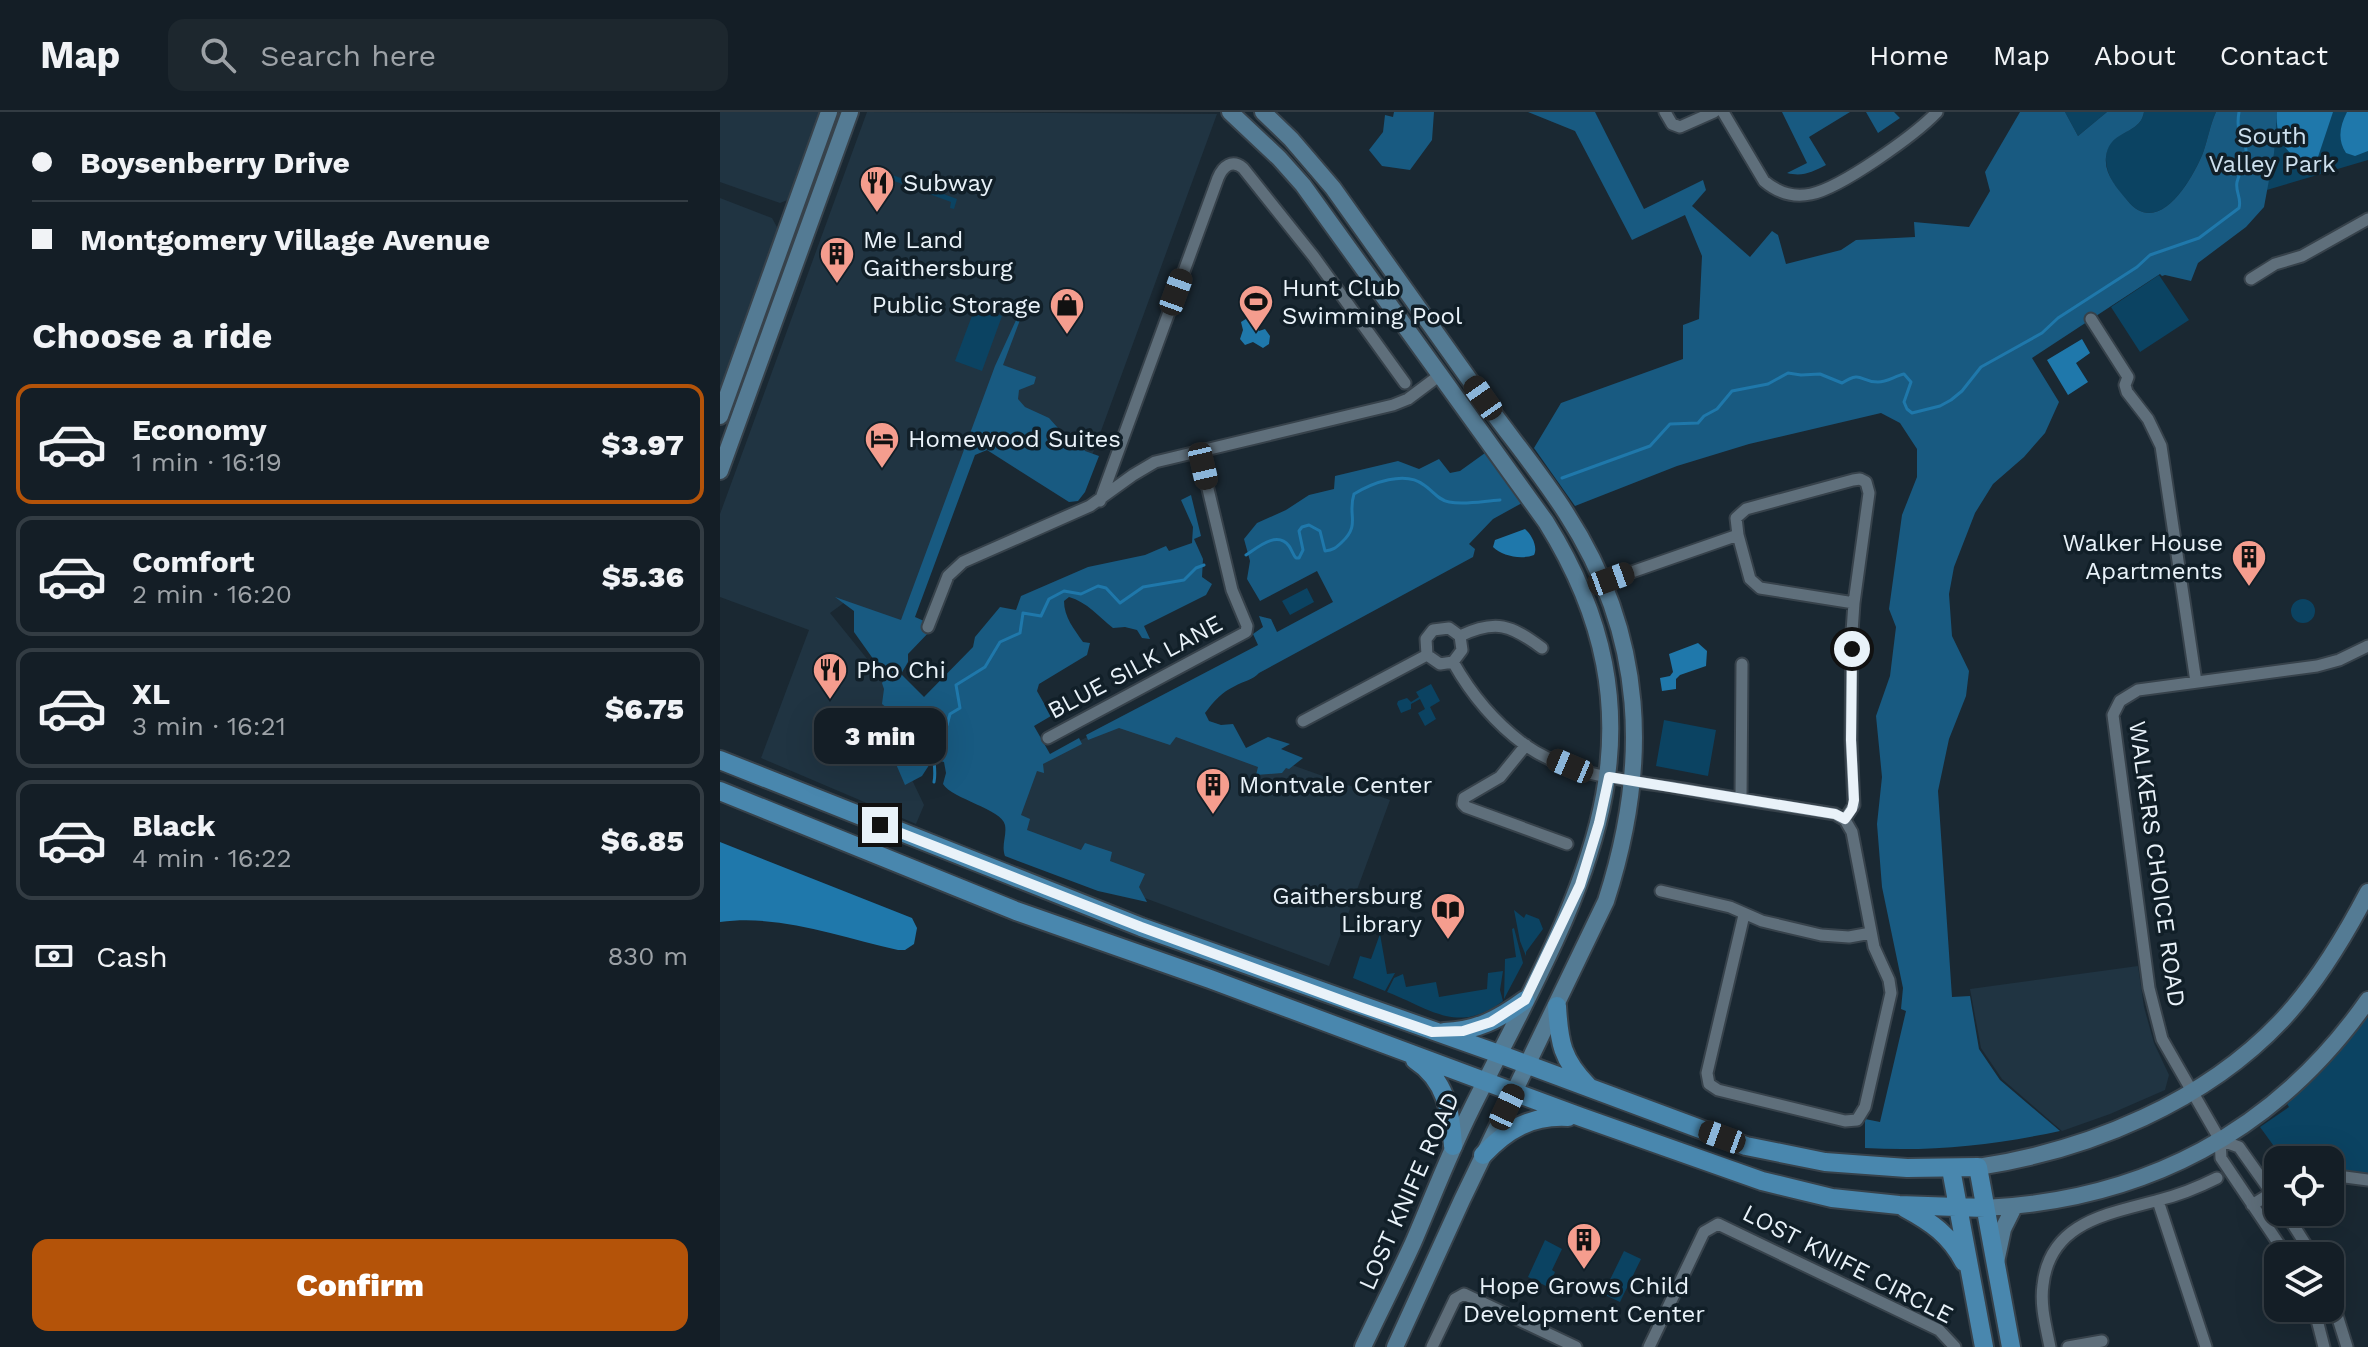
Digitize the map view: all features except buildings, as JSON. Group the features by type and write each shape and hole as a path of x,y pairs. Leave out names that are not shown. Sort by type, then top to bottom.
{"main road":[{"path":"720,760 1141,927 1499,1054 1746,1146 1825,1162 1951,1169 1978,1167 2011,1347"},
{"path":"720,791 1016,911 1762,1181 1802,1192 1899,1205 1985,1208"},
{"path":"1432,1032 1463,1031 1484,1026 1525,1000"},
{"path":"1557,1006 1562,1052 1574,1072 1590,1088"},
{"path":"1403,1052 1424,1065 1441,1086 1452,1122 1453,1146"},
{"path":"1483,1155 1502,1137 1527,1122 1551,1116 1581,1117"},
{"path":"1951,1169 1984,1347"},
{"path":"1899,1205 1932,1223 1946,1236 1958,1250 1971,1278"}],"street":[{"path":"720,416 829,112"},
{"path":"720,471 850,112"},
{"name":"LOST KNIFE ROAD","path":"1230,112 1294,174 1546,522 1577,576 1604,658 1610,692 1612,729 1609,777 1580,885 1453,1146 1412,1244 1363,1347"},
{"path":"1263,112 1333,188 1566,513 1603,582 1621,636 1635,729 1633,781 1621,854 1606,901 1483,1155 1395,1347"},
{"path":"1665,112 1672,124 1680,127 1714,112"},
{"path":"1723,112 1764,181 1773,189 1797,195 1819,191 1856,171 1917,131 1937,112"},
{"path":"1100,501 1219,174 1229,164 1241,166 1314,257 1405,383"},
{"path":"2251,279 2275,264 2304,255 2368,219"},
{"path":"2091,319 2128,377 2125,385 2127,392 2148,419 2161,446 2196,682"},
{"path":"928,627 948,576 963,562 1100,501 1144,468 1167,459 1393,405 1408,399 1440,375"},
{"name":"BLUE SILK LANE","path":"1048,738 1244,634 1247,626 1229,579 1199,451"},
{"path":"1845,819 1854,800 1851,726 1854,603 1869,493 1864,480 1853,480 1746,509 1736,518 1750,579 1760,588 1854,603"},
{"path":"1603,582 1738,535"},
{"path":"1460,636 1480,627 1500,625 1518,631 1542,648"},
{"path":"1449,628 1460,636 1462,650 1453,662 1440,664 1427,655 1426,639 1433,630 1449,628"},
{"name":"WALKERS CHOICE ROAD","path":"2220,1140 2162,1039 2151,1006 2113,720 2117,705 2133,692 2317,666 2339,660 2368,646"},
{"path":"1303,721 1427,655"},
{"path":"1453,662 1486,709 1526,745 1570,766 1609,777 1835,814 1845,819 1852,832 1877,957 1889,980 1891,993 1863,1113 1857,1120 1849,1121 1718,1090 1709,1084 1707,1073 1744,915"},
{"path":"1741,799 1742,664"},
{"path":"1526,745 1506,771 1465,797 1463,804 1567,844"},
{"path":"1661,891 1730,907 1744,915 1832,937 1871,933"},
{"path":"1978,1167 2079,1144 2141,1118 2191,1091 2243,1055 2282,1020 2317,976 2368,892"},
{"path":"1985,1208 2072,1199 2114,1188 2175,1164 2220,1140 2257,1116 2301,1079 2344,1033 2368,1000"},
{"path":"2220,1140 2239,1147 2264,1179"},
{"path":"2220,1140 2221,1158 2277,1242"},
{"path":"2344,1177 2368,1180"},
{"path":"2050,1347 2042,1288 2054,1251 2065,1237 2098,1217 2158,1201 2217,1178"},
{"path":"2252,1205 2264,1200"},
{"path":"2158,1201 2206,1347"},
{"path":"1995,1264 2003,1229 2014,1207"},
{"name":"LOST KNIFE CIRCLE","path":"1649,1347 1704,1232 1718,1224 1939,1330 1955,1347"},
{"path":"1432,1347 1455,1299 1464,1294 1576,1347"},
{"path":"2318,1322 2324,1347"},
{"path":"2339,1322 2347,1347"},
{"path":"2068,1347 2102,1341"}],"shaded area":[{"path":"720,112 823,112 790,199 780,203 720,182"},
{"path":"867,112 1217,114 1090,461 989,394 906,624 845,602 830,613 906,707 894,742 924,805 916,824 761,758 809,630 720,597 720,514"},
{"path":"2277,112 2333,112 2318,157 2303,162 2290,153 2279,134"},
{"path":"2347,112 2368,112 2368,151 2355,156 2346,153 2341,143 2341,127"},
{"path":"720,198 772,218 779,231 720,392"},
{"name":"Hunt Club Swimming Pool","path":"1249,317 1256,320 1259,331 1265,329 1270,336 1269,344 1263,348 1253,342 1245,345 1240,339 1243,330 1241,322"},
{"path":"2082,339 2090,353 2076,363 2088,382 2068,395 2047,360"},
{"path":"1525,529 1534,541 1534,555 1512,556 1493,547 1495,540"},
{"path":"1698,643 1707,651 1706,666 1680,675 1676,679 1676,689 1662,691 1660,678 1673,672 1669,654"},
{"path":"1138,710 1390,800 1329,966 1142,897 1004,852 1036,764"},
{"path":"720,842 912,918 917,928 914,944 905,950 898,950 788,924 743,920 720,922"},
{"path":"2138,966 2144,1007 2154,1043 2169,1075 2165,1090 2062,1131 2002,1079 1981,1048 1970,989"}],"green space":[{"path":"1394,112 1434,112 1432,140 1410,170 1382,166 1369,150 1383,132 1385,115 1393,117"},
{"path":"1528,112 1595,112 1644,209 1703,180 1706,190 1692,206 1750,257 1772,231 1778,235 1786,264 1841,250 1856,240 1915,237 1914,222 1969,227 1990,191 1985,172 2020,112 2065,112 2078,136 2107,112 2144,112 2135,127 2111,144 2106,163 2112,180 2127,200 2139,210 2150,213 2172,201 2191,177 2203,153 2216,112 2277,112 2274,153 2264,207 2246,227 2198,263 2191,281 2160,274 2032,358 2059,402 2045,433 2024,457 1993,484 1975,513 1954,567 1949,594 1952,636 1969,671 1966,696 1949,739 1938,791 1952,997 1970,996 1979,1049 2000,1080 2060,1131 1963,1146 1865,1148 1865,1119 1880,1122 1906,1011 1901,1009 1903,988 1882,887 1877,824 1882,777 1876,716 1890,676 1896,627 1889,609 1902,515 1917,477 1917,449 1900,423 1881,413 1749,444 1677,466 1575,506 1534,448 1561,403 1683,359 1683,325 1699,319 1702,256 1685,215 1632,240 1575,131"},
{"path":"1782,112 1850,112 1809,137 1826,165 1803,174 1787,173 1807,163"},
{"path":"1866,112 1894,112 1900,118 1878,133"},
{"path":"2065,112 2107,112 2078,136"},
{"path":"2144,112 2216,112 2203,153 2191,177 2172,201 2150,213 2139,210 2123,195 2112,180 2106,163 2110,144 2135,127"},
{"name":"South Valley Park","path":"2221,112 2368,112 2368,160 2243,197"},
{"path":"879,170 957,199 954,209 950,208 951,202 878,175 873,182 875,172"},
{"path":"2159,275 2189,320 2140,352 2111,307"},
{"path":"976,305 1002,316 982,371 955,361"},
{"path":"1017,318 1020,320 1003,365 1036,377 1034,384 1019,390 1018,399 1025,407 1049,418 1066,437 1077,439 1085,451 1099,456 1085,492 1078,501 1069,502 987,450 975,455 915,617 924,621 922,627 931,630 908,654 908,662 901,674 924,697 973,647 975,637 1000,607 1016,610 1021,596 1088,567 1145,555 1166,546 1169,551 1192,543 1193,527 1181,500 1191,495 1201,536 1194,539 1203,559 1202,577 1212,584 1206,595 1144,626 1150,639 1142,638 1137,630 1113,628 1075,599 1069,597 1064,601 1073,628 1083,642 1090,643 1087,655 1039,684 1037,691 1051,716 1034,726 1050,754 1079,738 1082,744 1043,764 1044,773 1037,771 1021,815 1030,819 1027,830 1081,850 1085,843 1112,852 1110,861 1145,874 1139,887 1147,902 1098,891 1005,856 1005,825 1002,819 948,789 943,784 946,773 944,762 933,759 922,776 905,785 893,757 886,754 892,739 883,736 892,712 882,704 882,683 886,677 854,632 854,611 835,597 901,620 995,366"},
{"path":"1485,453 1522,503 1493,519 1469,544 1475,549 1473,557 1230,688 1205,713 1209,721 1221,725 1233,724 1246,748 1268,737 1290,744 1281,749 1303,758 1289,769 1282,773 1256,775 1258,767 1176,737 1170,745 1119,728 1088,740 1086,735 1258,645 1253,634 1263,627 1259,616 1271,619 1277,632 1333,602 1317,571 1260,601 1247,579 1250,561 1244,539 1257,523 1309,495 1334,489 1335,476 1398,461 1419,469 1439,459 1450,473 1460,471"},
{"path":"1307,588 1314,602 1290,615 1282,601"},
{"path":"2303,599 2314,606 2315,611 2308,622 2303,623 2292,616 2291,611 2298,600"},
{"path":"1431,684 1440,701 1430,707 1436,719 1425,726 1418,713 1425,709 1420,699 1411,704 1411,709 1401,713 1397,704 1407,698 1411,702 1419,697 1416,692"},
{"path":"1664,720 1716,730 1708,776 1656,766"},
{"path":"1514,910 1524,918 1526,914 1539,919 1543,929 1526,956 1520,941"},
{"path":"1514,928 1523,963 1504,999 1505,959 1516,957"},
{"path":"1380,934 1387,974 1395,973 1385,991 1353,978 1360,956 1371,959"},
{"path":"1503,971 1500,990 1503,1001 1472,1016 1445,1016 1387,992 1394,978 1403,974 1406,987 1436,982 1439,997 1487,989 1488,973"},
{"path":"2368,1015 2368,1173 2344,1170 2344,1146 2274,1146 2260,1127 2289,1107 2286,1102 2343,1047"},
{"path":"1545,1240 1562,1249 1548,1287 1528,1277"},
{"path":"1624,1251 1641,1259 1620,1302 1603,1294"}],"waterway":[{"path":"1562,478 1650,446 1670,424 1698,423 1717,409 1732,391 1768,384 1788,373 1820,374 1842,383 1858,377 1881,382 1904,374 1911,382 1904,402 1907,409 1912,413 1940,406 1962,391 1981,367 2042,333 2058,318 2137,267 2150,255 2199,238 2239,208 2237,182 2246,150 2238,126 2239,112"},
{"path":"1246,555 1267,542 1279,540 1299,558 1303,550 1299,531 1309,525 1320,531 1325,551 1334,548 1351,530 1354,494 1398,478 1416,481 1449,502 1500,500"},
{"path":"934,782 932,735 934,730 947,725 950,714 960,708 956,685 985,667 1000,642 1020,633 1023,613 1041,616 1049,599 1064,591 1081,594 1098,586 1106,588 1120,603 1143,587 1184,580 1204,565"}],"place":[{"name":"Subway","path":"877,214"},
{"name":"Me Land Gaithersburg","path":"837,285"},
{"name":"Hunt Club Swimming Pool","path":"1256,333"},
{"name":"Public Storage","path":"1067,336"},
{"name":"Homewood Suites","path":"882,470"},
{"name":"Walker House Apartments","path":"2249,588"},
{"name":"Pho Chi","path":"830,701"},
{"name":"Montvale Center","path":"1213,816"},
{"name":"Gaithersburg Library","path":"1448,941"},
{"name":"Hope Grows Child Development Center","path":"1584,1271"}],"route":[{"path":"880,825 1141,927 1360,1007 1432,1032 1463,1031 1484,1026 1525,1000 1580,885 1609,777 1835,814 1845,819 1854,800 1852,649"}]}
